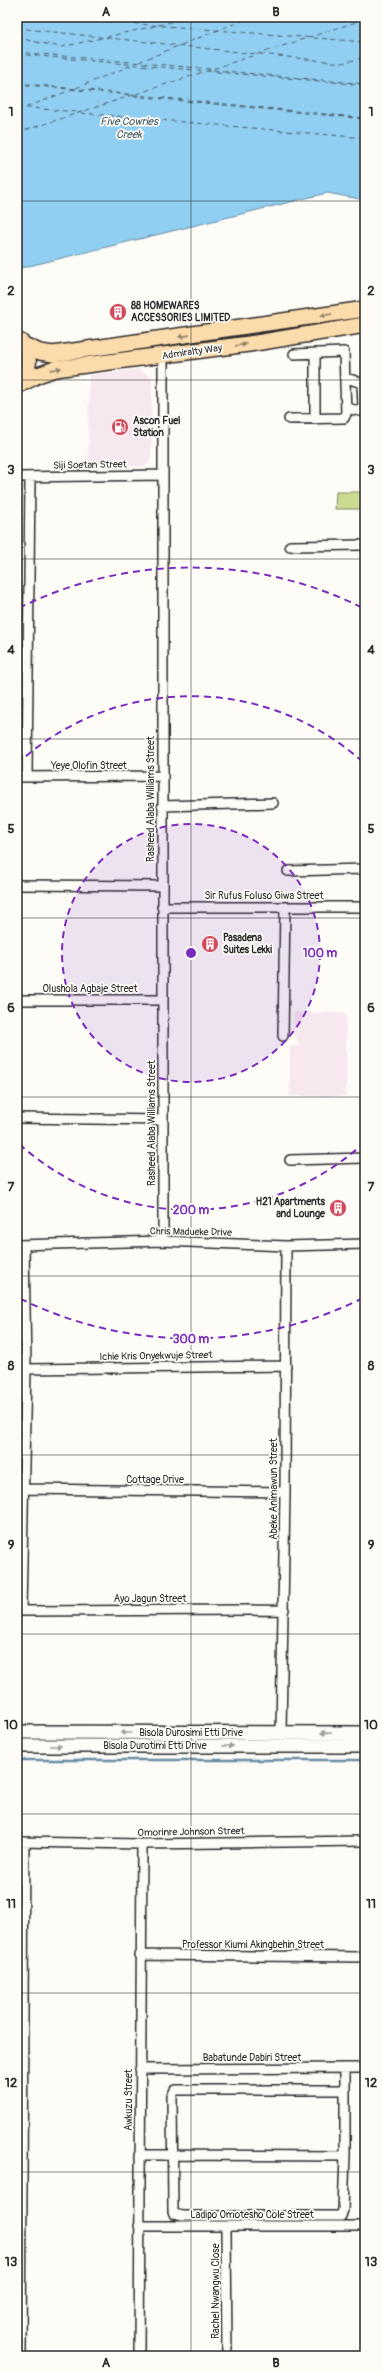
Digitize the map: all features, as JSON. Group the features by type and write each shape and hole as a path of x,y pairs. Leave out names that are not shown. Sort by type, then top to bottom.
{"main road":[{"name":"Admiralty Way","path":"20,341 40,352 53,354 365,309"},
{"name":"Admiralty Way","path":"19,386 38,374 55,369 163,356 365,325"},
{"path":"19,386 26,375 29,365 28,355 20,341"},
{"name":"Bisola Durosimi Etti Drive","path":"17,1732 365,1733"},
{"name":"Bisola Durotimi Etti Drive","path":"17,1746 365,1746"}],"street":[{"path":"289,419 346,417 344,352 294,354"},
{"path":"315,353 315,419"},
{"name":"Rasheed Alaba Williams Street","path":"163,356 163,1241"},
{"path":"346,378 362,383 364,399 362,410 346,408"},
{"name":"Siji Soetan Street","path":"17,477 163,475"},
{"path":"27,777 30,477"},
{"path":"290,546 365,545"},
{"name":"Yeye Olofin Street","path":"17,777 162,776"},
{"path":"162,806 273,803"},
{"path":"288,871 365,869"},
{"path":"17,885 162,886"},
{"name":"Sir Rufus Foluso Giwa Street","path":"162,907 365,907"},
{"path":"283,1036 285,908"},
{"name":"Olushola Agbaje Street","path":"17,1000 162,1000"},
{"path":"17,1118 162,1120"},
{"path":"290,1160 365,1158"},
{"name":"Chris Madueke Drive","path":"20,1245 163,1241 286,1246 365,1244"},
{"path":"19,1611 26,1369 20,1245"},
{"name":"Abeke Animawun Street","path":"281,1733 284,1610 286,1246"},
{"name":"Ichie Kris Onyekwuje Street","path":"26,1369 286,1366"},
{"name":"Cottage Drive","path":"23,1489 285,1492"},
{"name":"Ayo Jagun Street","path":"19,1611 284,1610"},
{"name":"Omorinre Johnson Street","path":"20,1842 142,1844 365,1841"},
{"path":"20,1842 22,2356"},
{"name":"Awkuzu Street","path":"139,2356 140,1956 142,1844"},
{"name":"Professor Kiumi Akingbehin Street","path":"140,1956 365,1957"},
{"path":"345,2068 345,2090 345,2156 343,2210 341,2216 184,2216 177,2215 172,2211 172,2096 175,2090 345,2090"},
{"name":"Babatunde Dabiri Street","path":"140,2069 365,2068"},
{"path":"140,2155 345,2156"},
{"name":"Ladipo Omotesho Cole Street","path":"139,2226 365,2226"},
{"name":"Rachel Nwangwu Close","path":"226,2226 227,2356"}],"shaded area":[{"name":"Ascon Fuel Station","path":"138,369 152,377 151,458 149,463 143,466 88,466 89,375"},
{"path":"294,1012 346,1013 346,1096 290,1096 290,1046 301,1046 293,1033"}],"green space":[{"path":"17,345 23,361 17,380"},
{"path":"336,492 364,492 364,509 335,509"}],"water":[{"name":"Five Cowries Creek","path":"17,17 365,17 365,200 327,193 17,269"}],"waterway":[{"path":"17,1760 365,1760"}],"ferry route":[{"path":"53,17 365,42"},
{"path":"158,25 194,17"},
{"path":"181,45 251,17"},
{"path":"17,133 365,19"},
{"path":"106,37 155,26"},
{"path":"17,28 257,54"},
{"path":"17,38 61,47 102,38"},
{"path":"139,62 178,46"},
{"path":"17,52 210,69"},
{"path":"17,54 204,71"},
{"path":"260,54 343,63 365,57"},
{"path":"76,88 132,65"},
{"path":"213,70 365,84"},
{"path":"207,71 365,85"},
{"path":"17,83 365,118"},
{"path":"17,84 130,95"},
{"path":"27,107 71,90"},
{"path":"133,96 365,119"},
{"path":"17,107 78,112"},
{"path":"17,111 24,108"},
{"path":"81,113 365,138"}],"place":[{"name":"88 HOMEWARES ACCESSORIES LIMITED","path":"118,312"},
{"name":"Ascon Fuel Station","path":"120,427"},
{"name":"Pasadena Suites Lekki","path":"210,944"},
{"name":"H21 Apartments and Lounge","path":"338,1208"}]}
